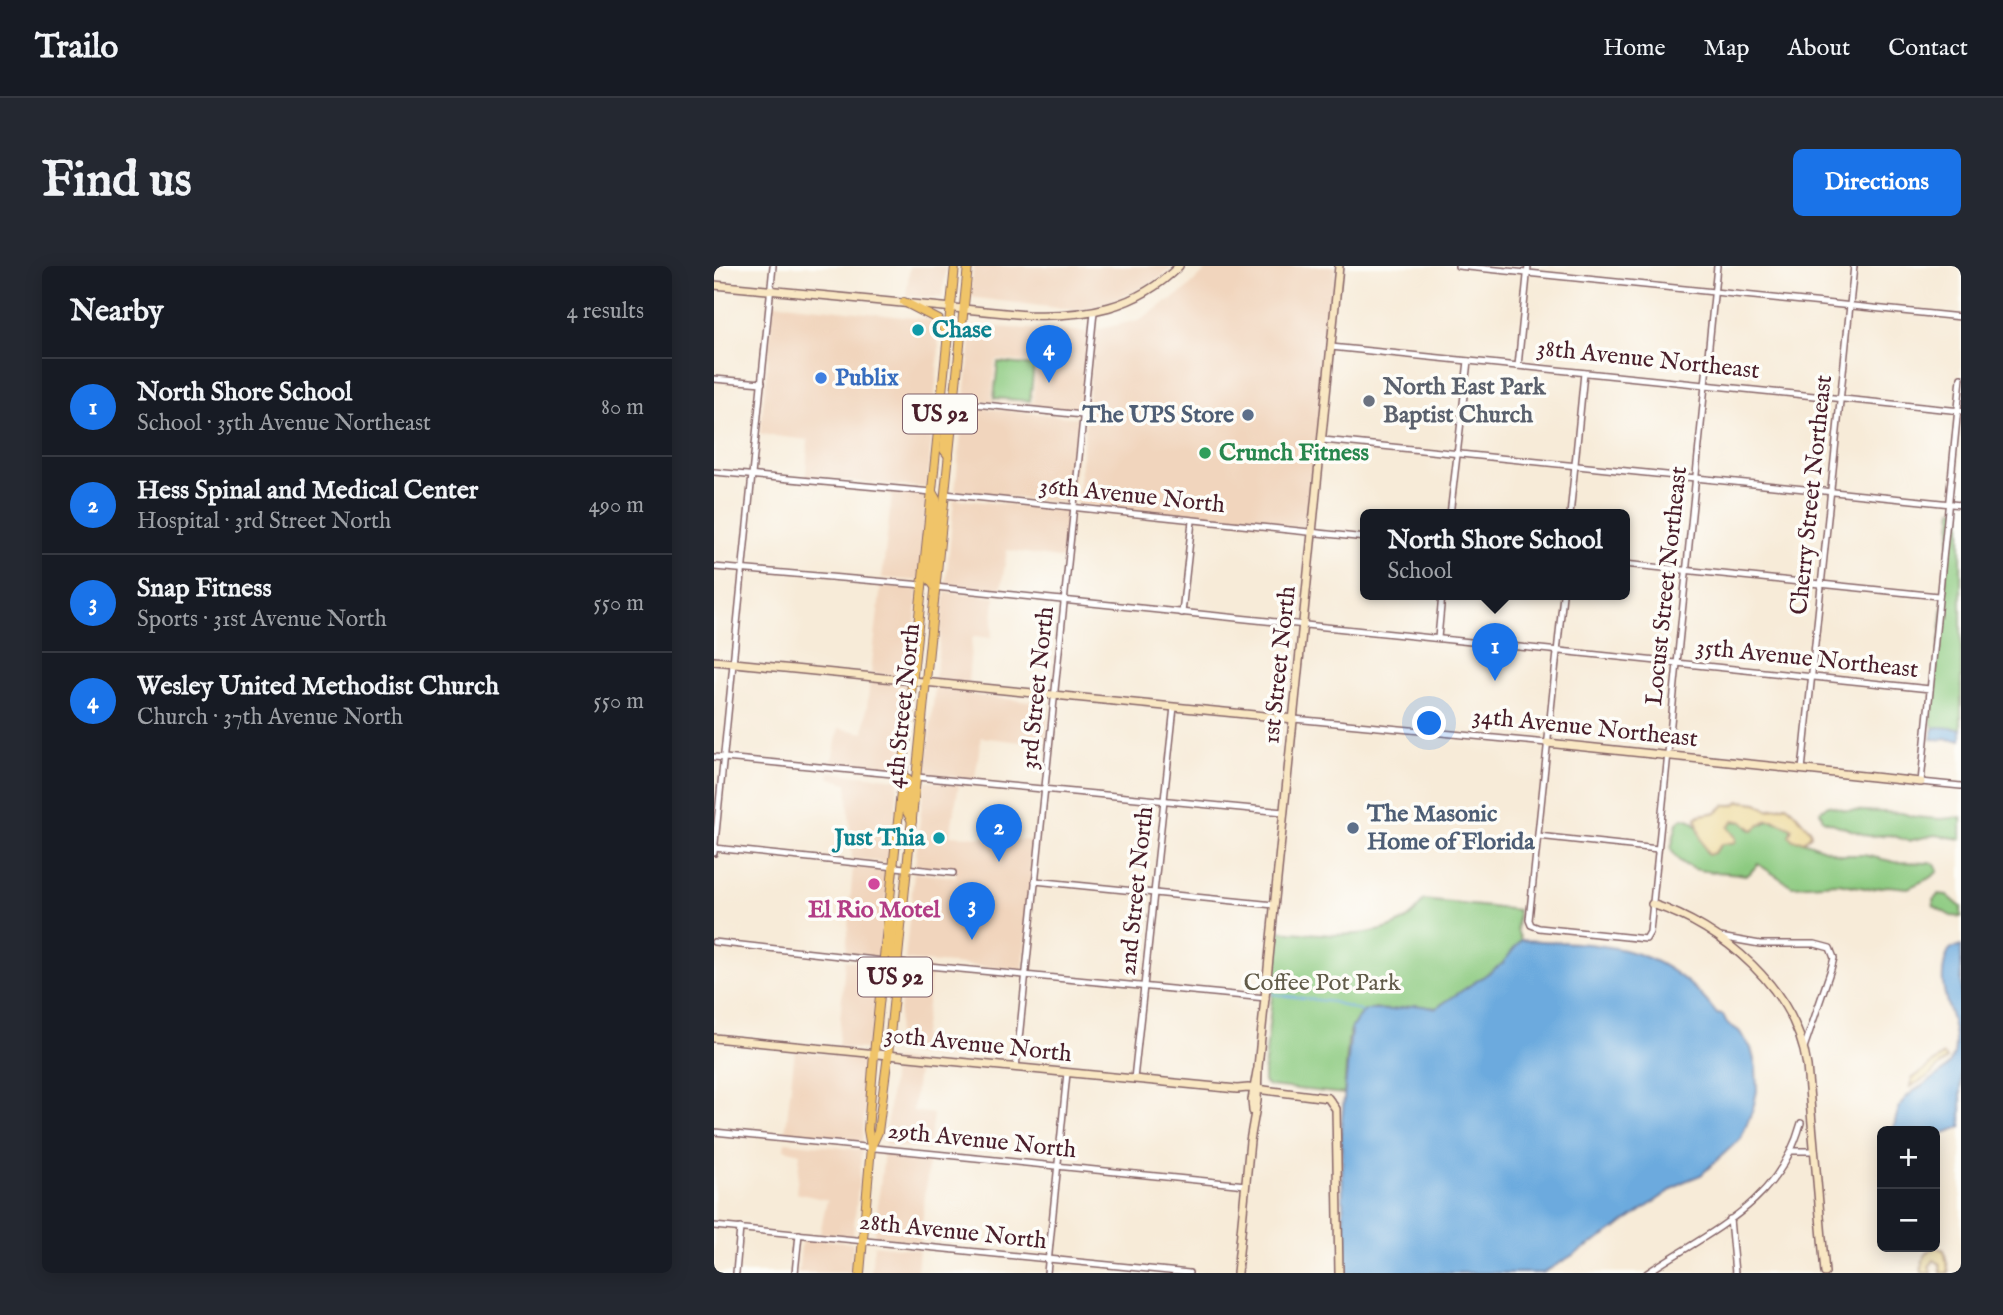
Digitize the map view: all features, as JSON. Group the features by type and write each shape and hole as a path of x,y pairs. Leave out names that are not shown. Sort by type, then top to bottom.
{"main road":[{"name":"4th Street North","path":"872,1147 868,1130 874,1054 955,266"},
{"name":"4th Street North","path":"860,1273 872,1147 878,1132 888,1055 968,266"},
{"path":"904,302 939,320 947,338"},
{"path":"941,401 948,406 944,450 949,456"},
{"path":"932,492 937,509 930,580 936,587"},
{"path":"903,775 909,781 906,810 912,821"},
{"path":"889,913 894,923 891,955 897,963"}],"street":[{"path":"773,266 714,850 953,873"},
{"path":"714,285 1066,316 1109,308 1142,294 1179,266"},
{"name":"1st Street North","path":"1237,1273 1339,266"},
{"path":"1458,266 1527,270 1714,293 1961,317"},
{"name":"Locust Street Northeast","path":"1538,836 1529,915 1531,925 1635,939 1648,937 1717,266"},
{"name":"Cherry Street Northeast","path":"1802,770 1854,266"},
{"path":"1518,366 1527,270"},
{"name":"3rd Street North","path":"1016,1068 1094,312"},
{"name":"38th Avenue Northeast","path":"1331,347 1959,411"},
{"path":"1451,509 1468,361"},
{"path":"1571,509 1584,373"},
{"path":"1921,782 1961,378"},
{"path":"714,379 762,383"},
{"path":"955,402 1083,415"},
{"path":"1323,440 1961,505"},
{"path":"714,472 932,492"},
{"name":"36th Avenue North","path":"945,494 1360,537"},
{"path":"1182,613 1192,521"},
{"path":"1630,564 1938,596"},
{"path":"714,567 923,585"},
{"name":"35th Avenue Northeast","path":"936,587 1930,689"},
{"path":"1438,638 1442,600"},
{"path":"1562,600 1538,836 1658,849"},
{"name":"34th Avenue Northeast","path":"714,661 1961,786"},
{"name":"2nd Street North","path":"1134,1080 1174,707"},
{"path":"714,757 903,775"},
{"path":"916,777 1284,812"},
{"path":"1035,881 1274,905"},
{"path":"1652,905 1689,919 1719,937 1754,968 1781,998 1797,1027 1804,1048 1825,1273"},
{"path":"1719,937 1760,944 1815,944 1830,948 1834,958 1804,1048"},
{"path":"714,943 884,961"},
{"path":"897,963 1266,998"},
{"name":"30th Avenue North","path":"714,1038 1255,1091"},
{"path":"1047,1273 1067,1073"},
{"path":"1255,1091 1328,1098 1336,1109 1339,1273"},
{"path":"1647,1273 1747,1208 1765,1191 1792,1151 1801,1123"},
{"name":"29th Avenue North","path":"714,1132 1246,1185"},
{"path":"1792,1151 1814,1151"},
{"path":"1730,1219 1735,1273"},
{"name":"28th Avenue North","path":"714,1226 1189,1273"},
{"path":"736,1273 740,1228"},
{"path":"795,1273 799,1234"}],"shaded area":[{"path":"910,266 946,266 942,298 906,296"},
{"path":"974,266 1174,266 1159,279 1130,294 1080,311 969,297"},
{"path":"1210,266 1336,266 1311,529 1077,505 1095,330 1139,320 1187,289"},
{"path":"774,303 932,320 937,324 939,348 927,488 806,477 808,440 760,434"},
{"path":"972,326 1089,332 1081,411 965,399","holes":["998,359 1034,363 1033,401 1030,404 994,401 992,397 995,362"]},
{"path":"964,406 1080,418 1071,504 955,491"},
{"path":"805,485 927,495 920,581 882,578 892,495"},
{"path":"954,499 1070,511 1064,559 1007,550 1001,590 946,584"},
{"path":"881,585 919,589 909,677 871,673"},
{"path":"945,592 995,597 991,638 975,636 972,639 968,683 935,680"},
{"path":"870,680 909,684 900,772 831,765 839,728 864,733"},
{"path":"935,687 972,691 972,695 1050,704 1046,745 981,737 975,779 925,774"},
{"path":"830,772 899,779 890,863 852,859 847,783 829,778"},
{"path":"924,781 959,784 950,835 1036,841 1023,970 905,960 914,873 956,877 956,870 915,866"},
{"path":"853,867 889,871 880,957 846,953"},
{"path":"845,960 879,964 871,1050 838,1047"},
{"path":"904,967 932,969 920,1055 895,1052"},
{"path":"795,1051 870,1057 862,1143 785,1135"},
{"path":"894,1059 919,1062 913,1111 933,1114 929,1150 885,1145"},
{"path":"785,1142 862,1150 853,1236 820,1233 827,1200 796,1193 800,1153 784,1149"},
{"path":"884,1152 929,1157 920,1243 874,1238"},
{"path":"802,1238 853,1243 850,1273 798,1273"},
{"path":"874,1245 919,1250 917,1273 871,1273"}],"green space":[{"path":"998,362 1034,366 1030,401 994,398"},
{"path":"1953,509 1961,509 1961,729 1934,728 1931,723"},
{"path":"1828,805 1845,810 1902,813 1915,817 1961,817 1961,839 1935,835 1908,841 1891,835 1868,836 1823,820 1820,811"},
{"path":"1683,818 1697,826 1707,854 1714,853 1722,844 1733,844 1736,838 1728,827 1733,821 1743,822 1751,830 1770,820 1790,826 1792,830 1789,836 1841,855 1929,863 1935,864 1938,871 1932,877 1908,888 1888,886 1870,889 1838,883 1792,886 1758,864 1745,875 1694,869 1685,865 1671,849 1677,823"},
{"path":"1939,894 1947,895 1961,907 1961,917 1951,916 1934,906 1933,900"},
{"name":"Coffee Pot Park","path":"1423,900 1518,910 1517,930 1521,940 1502,964 1436,1008 1415,1005 1392,1010 1375,1009 1359,1016 1348,1040 1344,1094 1269,1086 1264,1082 1279,931 1337,935 1379,931 1397,925 1412,915"}],"sand":[{"path":"1740,801 1757,803 1768,810 1786,805 1810,829 1811,835 1804,841 1793,840 1789,836 1792,828 1774,820 1767,820 1753,830 1743,822 1734,820 1728,827 1736,838 1735,843 1722,844 1714,853 1708,855 1696,818"},
{"path":"1944,1055 1947,1059 1929,1076 1910,1087 1912,1079"},
{"path":"1944,1250 1949,1273 1941,1273 1940,1264 1934,1260 1929,1267 1932,1273 1922,1273 1924,1258 1928,1252"}],"water":[{"path":"1934,728 1961,729 1961,740 1931,739"},
{"path":"1521,940 1579,943 1630,952 1653,960 1696,990 1717,1014 1723,1015 1727,1023 1739,1031 1751,1048 1756,1068 1757,1091 1741,1138 1701,1175 1683,1182 1608,1234 1543,1273 1345,1273 1341,1128 1351,1029 1366,1010 1392,1010 1415,1005 1436,1008 1502,964"},
{"path":"1961,946 1961,1127 1940,1135 1940,1126 1894,1126 1903,1101 1945,1069 1954,1054 1955,1041 1943,977 1944,963 1950,949"}],"waterway":[{"path":"1272,994 1333,1002 1362,1012"}],"place":[{"name":"Chase","path":"918,330"},
{"name":"Publix","path":"821,378"},
{"name":"Wesley United Methodist Church","path":"1049,383"},
{"name":"North East Park Baptist Church","path":"1369,401"},
{"name":"The UPS Store","path":"1248,415"},
{"name":"Crunch Fitness","path":"1205,453"},
{"name":"North Shore School","path":"1495,681"},
{"name":"The Masonic Home of Florida","path":"1353,828"},
{"name":"Just Thia","path":"939,838"},
{"name":"Hess Spinal and Medical Center","path":"999,862"},
{"name":"El Rio Motel","path":"874,884"},
{"name":"Snap Fitness","path":"972,940"}]}
